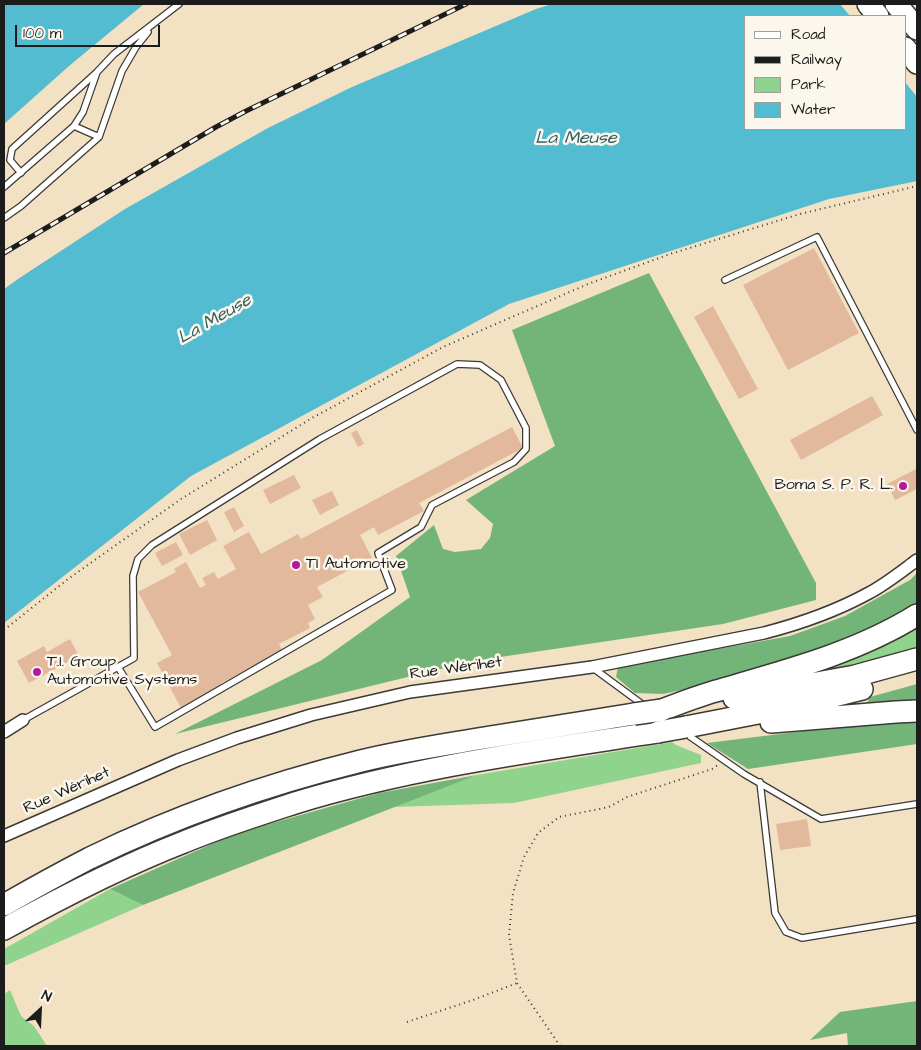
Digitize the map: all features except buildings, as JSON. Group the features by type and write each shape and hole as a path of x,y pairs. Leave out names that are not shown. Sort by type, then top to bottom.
{"highway":[{"path":"868,4 877,15"},
{"path":"896,4 905,15"},
{"path":"906,16 917,29"},
{"path":"906,49 917,63"},
{"path":"671,722 715,691 740,685 847,649 888,631 917,615"},
{"path":"4,929 88,885 183,842 296,803 366,784 671,722 826,682 881,670 917,659"},
{"path":"671,722 789,707 917,674"},
{"path":"896,712 917,706"},
{"path":"4,905 98,854 172,822 259,790 362,761 416,750 634,714 671,722 750,724 917,711"},
{"path":"4,895 39,885"},
{"path":"4,939 27,916"}],"street":[{"name":"Rue Wérihet","path":"4,836 178,760 237,738 311,715 410,692 592,667 786,628 870,593 917,560"},
{"path":"4,732 24,720"}],"lane":[{"path":"21,173 10,160 12,149 97,72 114,54 179,4"},
{"path":"4,218 21,206 99,136 122,71 136,47 154,24"},
{"path":"4,186 74,126 83,112 97,72"},
{"path":"74,126 99,136"},
{"path":"725,280 817,237 917,430"},
{"path":"24,720 118,667 134,658 132,576 138,559 152,545 320,439 456,364 480,365 501,380 526,428 526,449 514,462 432,505 421,527 378,553 392,590 155,727 118,667"},
{"path":"592,667 744,774 821,819 917,804"},
{"path":"760,782 775,913 786,932 802,938 917,919"}],"path":[{"path":"560,1046 517,983 509,935 513,893 524,857 538,833 559,817 609,807 628,797 712,769 725,761"},
{"path":"407,1022 517,983"}],"green space":[{"path":"649,273 816,583 816,600 723,624 473,661 175,734 322,660 410,597 396,556 434,525 443,549 455,552 481,549 490,538 493,524 466,500 555,446 512,330"},
{"path":"917,573 917,605 907,612 826,648 710,684 663,694 635,693 616,677 618,667 790,636 845,616 910,580"},
{"path":"917,620 917,647 844,666 770,681"},
{"path":"917,684 917,700 865,707 870,697"},
{"path":"917,717 917,744 748,769 707,743"},
{"path":"672,742 701,755 701,763 514,803 393,807 477,775"},
{"path":"477,775 143,905 110,889 223,839 265,825 379,793"},
{"path":"110,889 143,905 4,966 4,949"},
{"path":"10,990 21,1016 34,1026 47,1046 4,1046 4,994"},
{"path":"917,1001 917,1046 848,1046 847,1033 810,1040 840,1012"}],"water":[{"path":"4,4 144,4 69,66 4,124"},
{"name":"La Meuse","path":"552,4 917,4 917,181 829,199 509,304 191,476 4,623 4,289 125,209 268,128 352,87 536,9"}],"pier":[{"path":"840,4 917,5 917,97 906,83 906,15 849,15"}],"railway":[{"path":"4,253 216,127 466,4"}],"place":[{"name":"Boma S. P. R. L.","path":"903,486"},
{"name":"TI Automotive","path":"296,565"},
{"name":"T.I. Group Automotive Systems","path":"37,672"}]}
